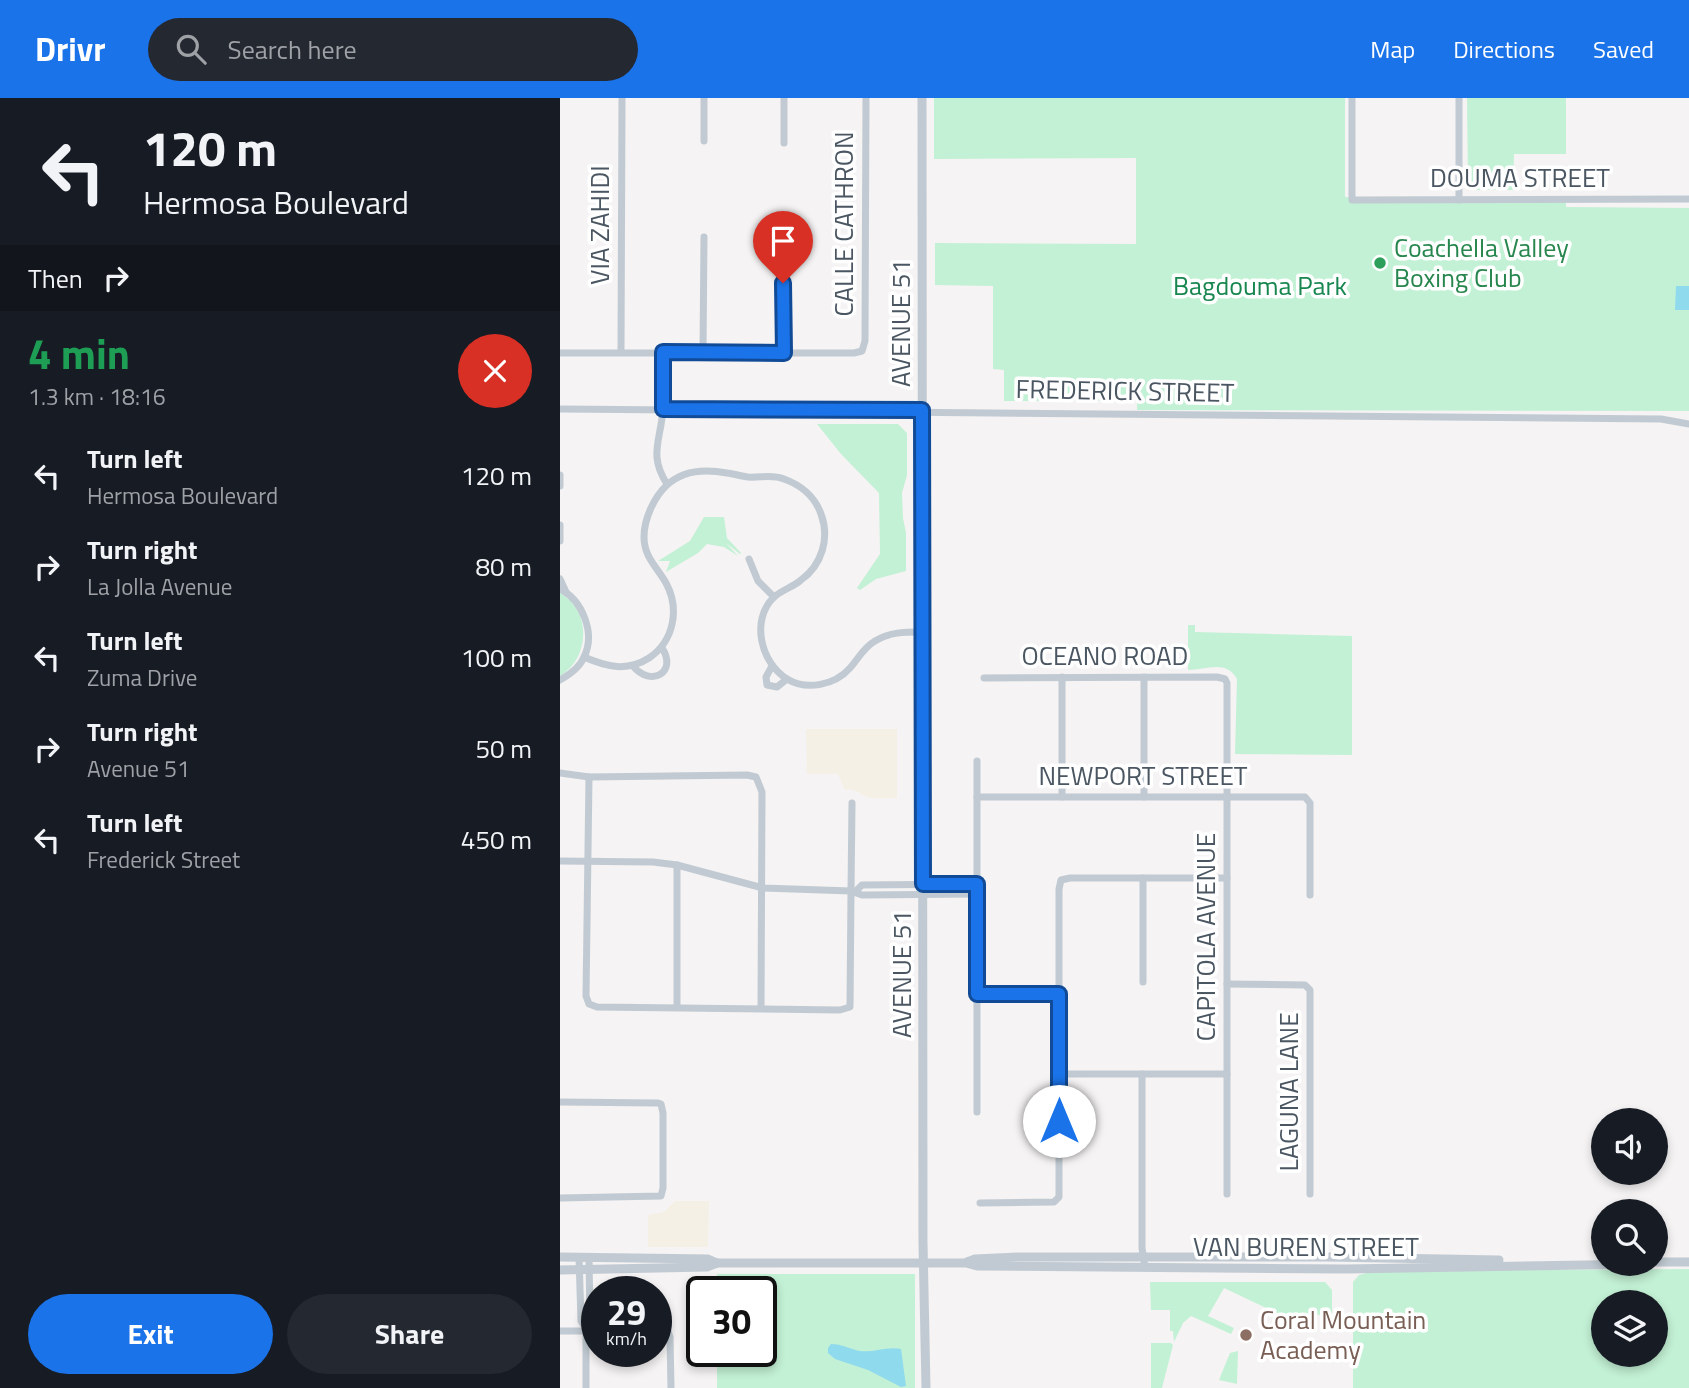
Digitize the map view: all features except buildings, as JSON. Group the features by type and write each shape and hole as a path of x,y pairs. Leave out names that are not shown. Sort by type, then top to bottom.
{"street":[{"name":"VIA ZAHIDI","path":"621,352 622,98"},
{"path":"704,98 704,141"},
{"path":"784,98 784,143"},
{"name":"CALLE CATHRON","path":"784,353 854,354 862,351 865,341 866,98"},
{"name":"AVENUE 51","path":"922,98 921,632 924,724 926,1388"},
{"name":"DOUMA STREET","path":"1352,98 1352,200 1689,199"},
{"path":"1459,98 1459,200"},
{"path":"703,353 704,237"},
{"path":"560,353 784,353 783,237"},
{"path":"663,352 663,409 656,459 667,484"},
{"name":"FREDERICK STREET","path":"560,409 922,410 1661,419 1689,424"},
{"path":"584,657 608,666 633,666 662,648 671,629 673,602 665,582 647,556 643,536 647,517 654,501 667,484 687,474 705,471 746,477 777,476 803,489 820,512 824,529 823,549 809,574 774,597 764,613 761,627 762,645 772,666 787,678 807,685 825,683 845,673 863,651 877,640 895,633 921,632"},
{"path":"560,475 560,486"},
{"path":"560,525 560,541"},
{"path":"749,559 758,581 774,597"},
{"path":"560,579 563,591 579,606 584,615 588,636 584,657 573,671 560,680"},
{"path":"633,666 646,676 660,674 667,667 668,661 662,648"},
{"path":"772,666 766,677 768,685 777,687 787,678"},
{"path":"1062,677 1062,797"},
{"path":"1144,677 1144,797"},
{"name":"OCEANO ROAD","path":"984,678 1225,679"},
{"name":"CAPITOLA AVENUE","path":"1225,679 1227,1194"},
{"path":"977,761 977,1112"},
{"path":"560,773 589,777 756,777 762,792 761,1009"},
{"path":"589,777 586,996 589,1004 597,1007 840,1010 850,1007 854,891 852,803"},
{"name":"NEWPORT STREET","path":"977,797 1308,799 1310,895"},
{"path":"560,861 653,862 677,865 762,888 854,891 862,895 977,884"},
{"path":"677,865 677,1007"},
{"path":"1143,878 1143,982"},
{"path":"980,1203 1057,1201 1061,880 1227,878"},
{"path":"923,889 977,894"},
{"name":"LAGUNA LANE","path":"1227,985 1305,985 1310,990 1310,1194"},
{"path":"977,994 1059,994"},
{"path":"1059,1074 1227,1074"},
{"path":"1142,1074 1145,1268"},
{"path":"560,1102 653,1102 661,1104 663,1113 661,1196 560,1198"},
{"name":"VAN BUREN STREET","path":"560,1257 708,1259 717,1263"},
{"path":"584,1257 584,1276"},
{"name":"VAN BUREN STREET","path":"966,1263 975,1259 996,1258 1143,1257 1591,1260"},
{"path":"1668,1262 1689,1262"},
{"name":"VAN BUREN STREET","path":"560,1270 707,1267 717,1263 966,1263 977,1266 1292,1269 1591,1265"},
{"path":"1292,1269 1301,1273 1346,1273"},
{"path":"560,1331 581,1330"},
{"path":"586,1367 586,1388"},
{"path":"671,1367 671,1388"}],"green space":[{"name":"Bagdouma Park","path":"934,98 1345,98 1345,197 1566,198 1566,207 1689,208 1689,411 1137,410 1137,401 1004,401 1004,370 993,369 993,286 935,285 935,243 1136,244 1136,158 934,159"},
{"path":"1467,98 1566,98 1566,154 1514,154 1513,190 1474,190 1468,185"},
{"path":"817,424 898,424 907,433 907,475 902,493 906,571 876,579 860,590 857,588 880,554 879,493 841,454"},
{"path":"704,517 724,517 727,538 741,553 726,543 738,556 724,547 707,544 698,553 666,572 670,561 658,561 690,541"},
{"path":"560,593 578,611 583,635 577,658 560,676"},
{"path":"1188,625 1195,625 1195,632 1352,636 1352,755 1235,754 1237,679 1221,667 1188,670"},
{"path":"1668,1269 1689,1269 1689,1388 1353,1388 1353,1282 1359,1275 1375,1271 1591,1270 1591,1276 1668,1276"},
{"path":"915,1274 915,1388 717,1388 717,1367 777,1367 777,1276 717,1276"},
{"path":"1150,1282 1325,1282 1332,1290 1332,1315 1296,1315 1287,1318 1224,1288 1208,1316 1234,1328 1231,1334 1191,1316 1183,1323 1174,1342 1173,1331 1170,1331 1170,1310 1151,1310"},
{"path":"1151,1343 1173,1345 1162,1388 1151,1388"},
{"path":"1238,1351 1237,1384 1219,1380 1230,1353"}],"sand":[{"path":"806,729 897,729 897,798 872,798 853,790 845,790 838,774 807,774"},
{"path":"675,1201 709,1201 708,1247 648,1247 648,1215 664,1212"}],"water":[{"path":"1676,286 1689,286 1689,310 1675,310"},
{"path":"831,1344 865,1351 901,1349 906,1386 901,1387 868,1370 835,1359 828,1353"}],"place":[{"name":"Coachella Valley Boxing Club","path":"1380,263"},
{"name":"Coral Mountain Academy","path":"1246,1335"}],"route":[{"path":"783,283 784,353 663,352 663,409 922,410 923,884 977,884 977,994 1059,994 1059,1121"}]}
